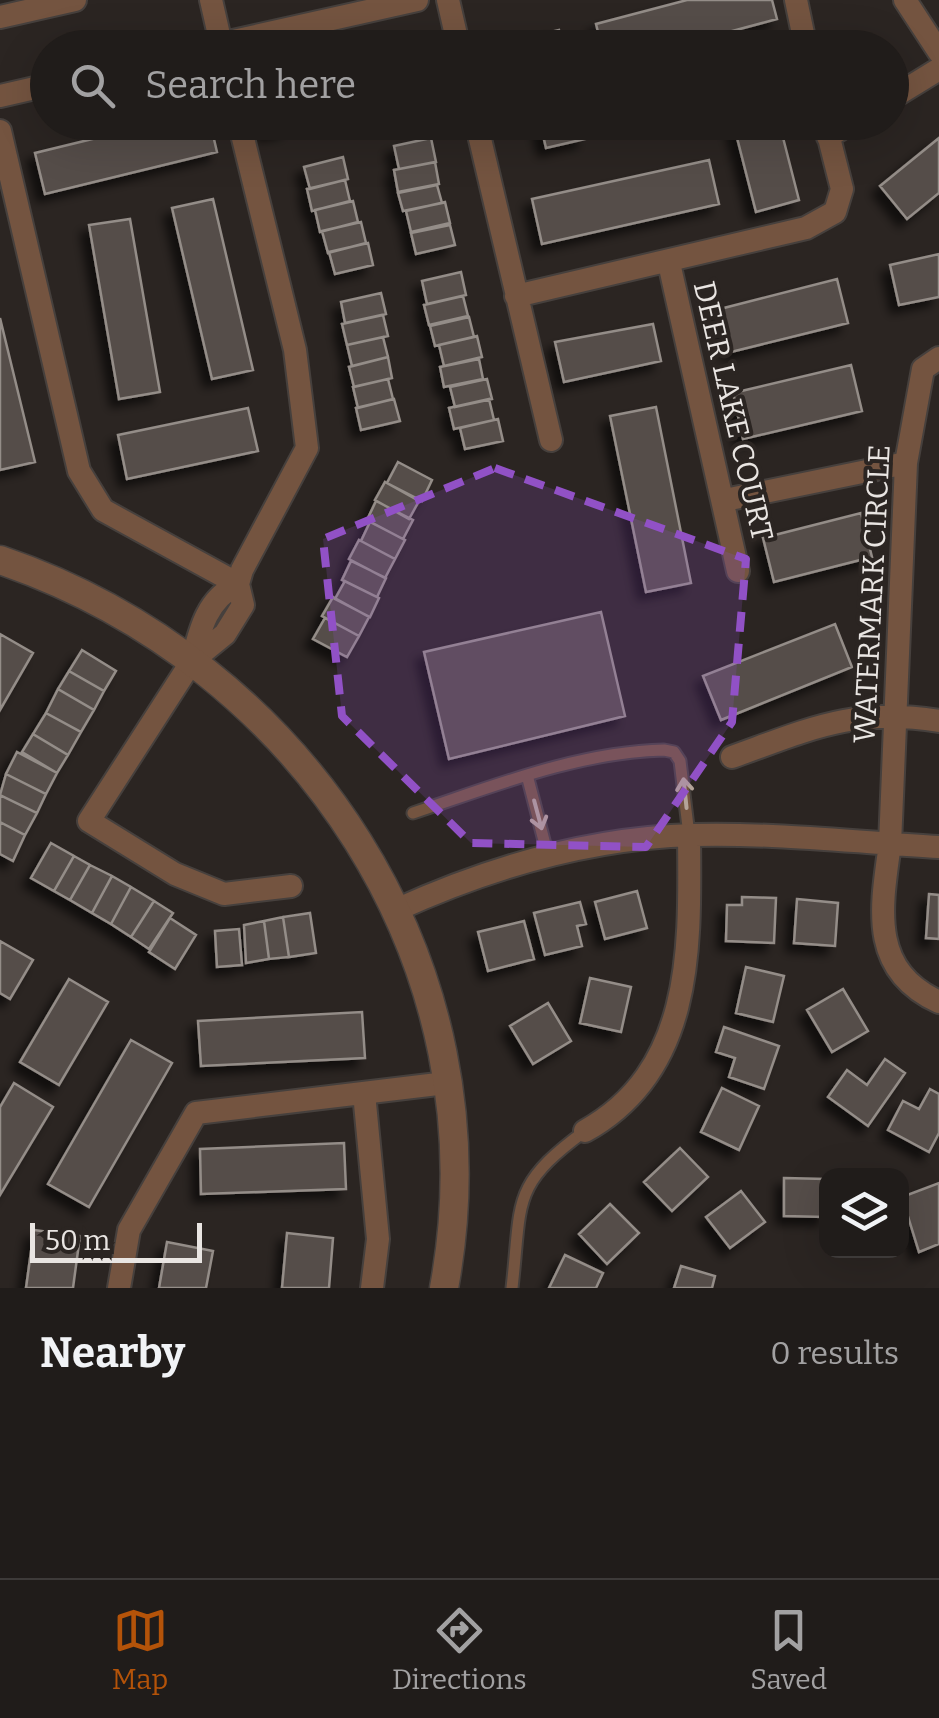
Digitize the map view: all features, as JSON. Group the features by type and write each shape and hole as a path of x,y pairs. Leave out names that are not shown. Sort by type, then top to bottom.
{"street":[{"path":"0,18 74,0"},
{"path":"211,0 214,30"},
{"path":"285,30 417,0"},
{"path":"448,0 455,30"},
{"path":"796,0 802,30"},
{"path":"905,0 939,52"},
{"path":"909,88 939,69"},
{"path":"0,96 30,89"},
{"path":"0,131 79,471 104,510 238,584"},
{"path":"243,140 294,350 307,448 238,584 243,604 225,634 192,660 89,821 176,874 224,894 291,886"},
{"path":"480,140 551,440"},
{"path":"516,296 668,264 806,228 834,212 842,189 829,140"},
{"name":"DEER LAKE COURT","path":"668,264 725,500 738,571"},
{"name":"WATERMARK CIRCLE","path":"939,358 923,369 906,463 890,844 883,890 886,945 901,977 917,992 939,1002"},
{"path":"725,500 906,463"},
{"path":"0,560 106,604 223,682 282,738 328,795 377,869 396,910 434,1019 446,1083 454,1194 444,1288"},
{"path":"732,757 836,719 895,714 939,721"},
{"path":"396,910 548,856 688,835 939,847"},
{"path":"585,1131 612,1116 640,1089 675,1017 688,942 688,835"},
{"path":"118,1288 129,1230 196,1113 446,1083"},
{"path":"364,1093 378,1239 372,1288"}],"lane":[{"path":"413,813 528,775 599,758 656,750 674,752 685,782 688,835"},
{"path":"528,775 548,856"},
{"path":"512,1288 523,1195 542,1163 585,1131"}],"highlighted area":[{"path":"495,468 746,559 732,722 646,847 471,843 342,716 323,539"}],"building":[{"path":"687,0 772,0 777,19 736,30 598,30 596,24"},
{"path":"939,138 939,193 907,219 880,186"},
{"path":"88,140 214,140 217,152 45,194 35,153"},
{"path":"431,140 436,162 399,169 394,146"},
{"path":"544,140 581,140 546,148"},
{"path":"738,140 784,140 799,200 756,212"},
{"path":"343,157 348,179 310,189 304,167"},
{"path":"709,160 719,204 542,244 532,199"},
{"path":"435,162 439,184 398,192 394,170"},
{"path":"345,180 350,201 312,211 307,189"},
{"path":"437,185 442,203 403,211 398,193"},
{"path":"213,199 253,370 212,379 172,208"},
{"path":"353,201 358,222 320,232 315,210"},
{"path":"445,202 450,223 411,232 406,211"},
{"path":"130,219 160,392 119,399 89,225"},
{"path":"361,222 366,243 328,253 322,231"},
{"path":"450,225 455,245 416,254 411,233"},
{"path":"368,243 373,265 335,274 329,252"},
{"path":"939,254 939,297 899,305 890,265"},
{"path":"461,272 466,295 427,304 422,281"},
{"path":"837,279 848,323 731,352 720,309"},
{"path":"381,293 386,314 345,323 341,302"},
{"path":"463,296 468,316 429,325 424,305"},
{"path":"383,315 388,336 347,345 342,324"},
{"path":"469,317 474,337 435,346 430,326"},
{"path":"0,318 35,462 0,470"},
{"path":"653,324 661,361 564,382 555,342"},
{"path":"477,336 482,357 444,366 439,345"},
{"path":"383,337 388,357 352,366 347,345"},
{"path":"388,357 392,378 354,387 349,367"},
{"path":"479,359 483,379 444,387 440,367"},
{"path":"851,365 862,411 743,439 733,393"},
{"path":"388,379 393,399 358,408 353,387"},
{"path":"487,379 492,399 455,407 450,387"},
{"path":"394,399 400,421 361,430 356,408"},
{"path":"489,399 494,420 454,429 449,408"},
{"path":"656,407 691,583 646,592 610,416"},
{"path":"248,408 258,451 127,479 118,435"},
{"path":"498,419 503,441 465,449 460,428"},
{"path":"398,462 432,480 422,501 387,483"},
{"path":"385,482 419,501 409,519 375,500"},
{"path":"376,501 413,520 403,539 367,520"},
{"path":"861,513 872,557 774,582 763,538"},
{"path":"370,522 405,540 395,559 361,541"},
{"path":"359,540 395,559 385,578 349,559"},
{"path":"351,561 386,578 377,597 342,580"},
{"path":"345,581 379,598 370,617 335,599"},
{"path":"333,597 369,617 359,636 322,616"},
{"path":"601,612 625,716 449,759 424,652"},
{"path":"325,618 359,636 347,657 313,639"},
{"path":"835,624 852,667 721,720 703,676"},
{"path":"0,634 33,653 0,710"},
{"path":"82,650 116,671 104,691 69,671"},
{"path":"69,671 104,691 94,710 58,689"},
{"path":"58,689 94,710 81,732 46,713"},
{"path":"46,713 81,732 68,755 33,734"},
{"path":"33,734 68,755 57,773 22,752"},
{"path":"17,752 57,773 46,794 6,774"},
{"path":"6,774 46,794 37,813 0,795"},
{"path":"0,795 37,813 25,835 0,822"},
{"path":"0,822 25,835 13,861 0,854"},
{"path":"51,843 74,856 54,891 31,878"},
{"path":"74,856 90,865 70,900 54,891"},
{"path":"90,865 112,876 92,913 70,900"},
{"path":"112,876 131,887 111,924 92,913"},
{"path":"131,887 154,901 131,937 111,924"},
{"path":"637,891 647,928 605,939 595,902"},
{"path":"929,894 939,895 939,939 926,938"},
{"path":"742,897 776,898 774,943 726,941 727,905 742,905"},
{"path":"797,899 838,903 835,946 794,943"},
{"path":"154,901 173,913 149,949 131,937"},
{"path":"580,902 586,924 577,926 582,946 545,955 534,913"},
{"path":"310,913 316,953 289,957 283,917"},
{"path":"283,917 289,957 269,959 264,921"},
{"path":"170,918 196,935 175,969 149,952"},
{"path":"264,921 269,959 246,963 244,925"},
{"path":"524,921 534,959 488,971 478,932"},
{"path":"239,929 242,965 217,967 215,931"},
{"path":"0,941 33,960 10,999 0,993"},
{"path":"746,967 784,976 773,1022 736,1013"},
{"path":"590,978 631,987 621,1032 580,1023"},
{"path":"69,979 108,1002 59,1085 20,1062"},
{"path":"843,989 868,1031 832,1052 807,1010"},
{"path":"548,1003 571,1041 533,1064 510,1026"},
{"path":"362,1012 365,1058 201,1066 198,1021"},
{"path":"724,1027 779,1046 764,1089 729,1077 735,1058 716,1052"},
{"path":"131,1040 172,1063 89,1207 48,1184"},
{"path":"885,1059 905,1073 868,1126 828,1097 847,1070 867,1085"},
{"path":"14,1083 53,1107 0,1195 0,1107"},
{"path":"722,1088 759,1106 739,1150 701,1132"},
{"path":"930,1089 939,1094 939,1133 929,1152 888,1130 903,1101 919,1109"},
{"path":"344,1143 346,1189 201,1194 200,1149"},
{"path":"680,1148 708,1177 672,1211 644,1182"},
{"path":"784,1178 819,1179 819,1217 784,1216"},
{"path":"939,1183 939,1244 919,1252 909,1220 909,1194"},
{"path":"741,1191 765,1222 730,1248 706,1217"},
{"path":"610,1204 639,1233 607,1264 579,1234"},
{"path":"34,1230 80,1236 73,1288 26,1288"},
{"path":"287,1233 333,1238 329,1288 282,1288"},
{"path":"167,1242 213,1251 206,1288 159,1288"},
{"path":"565,1255 603,1273 596,1288 549,1288"},
{"path":"681,1266 715,1276 712,1288 674,1288"}]}
